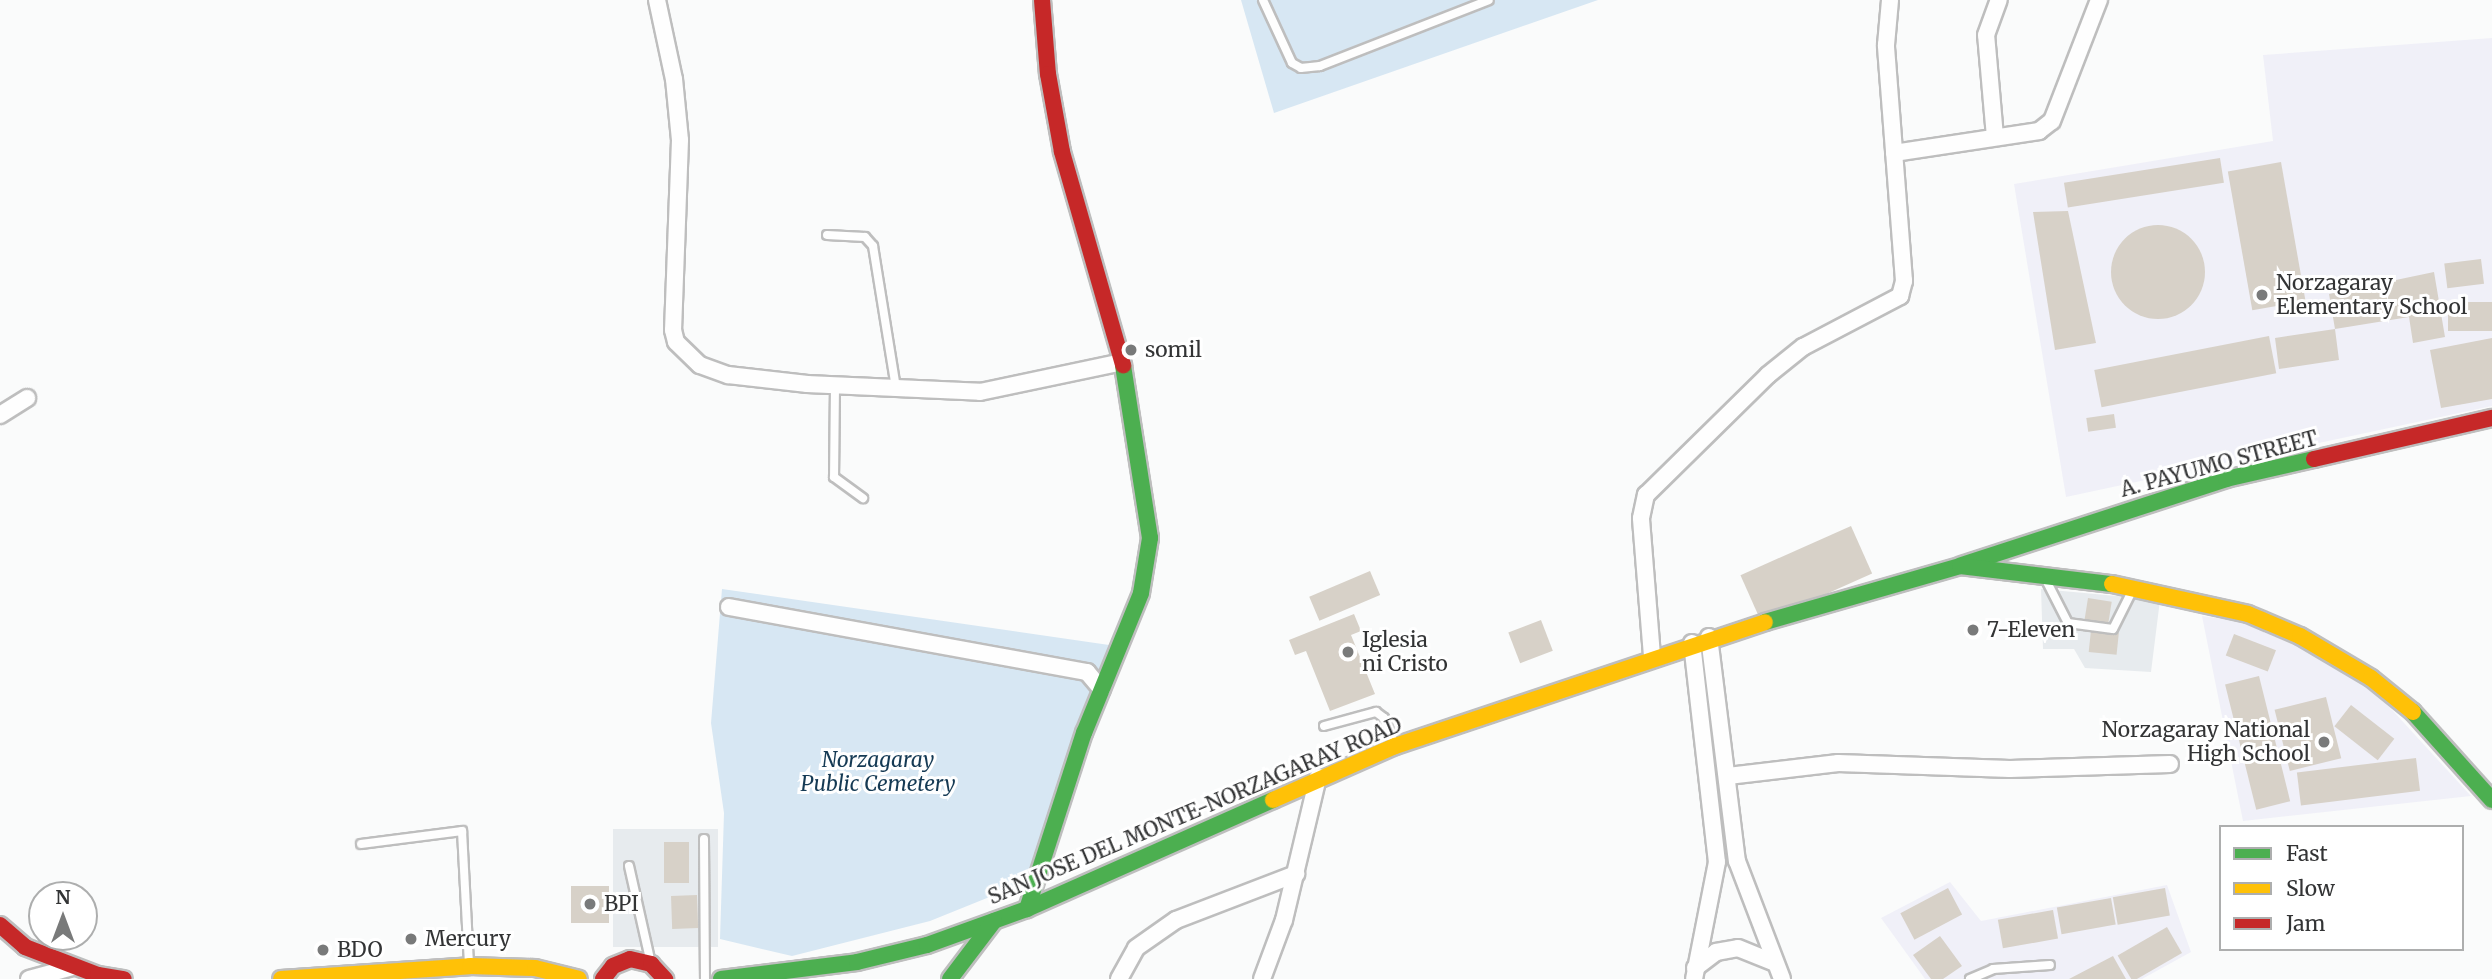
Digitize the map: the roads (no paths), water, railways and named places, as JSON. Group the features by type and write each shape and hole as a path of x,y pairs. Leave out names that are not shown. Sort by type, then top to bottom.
{"main road":[{"path":"1027,909 1057,808 1141,593 1149,562 1147,500 1122,362 1062,152 1048,74 1042,0"},
{"name":"A. PAYUMO STREET","path":"1960,566 2226,479 2492,418"},
{"path":"1960,566 2046,579 2134,587 2248,614 2344,660 2431,727 2492,800"},
{"name":"SAN JOSE DEL MONTE-NORZAGARAY ROAD","path":"721,979 867,960 1027,909 1318,777 1395,746 1709,637 1960,566"},
{"path":"950,979 993,920"},
{"path":"0,925 25,947 73,967 124,979"},
{"path":"603,979 623,961 651,964 665,979"},
{"path":"281,979 403,975 470,966 535,968 579,979"}],"street":[{"path":"657,0 674,79 680,140 682,188 672,307 676,342 700,365 728,374 835,385 1003,390 1122,362"},
{"path":"1652,656 1641,518 1646,495 1768,374 1803,347 1900,296 1905,281 1886,45 1890,0"},
{"path":"1995,137 1986,35 1999,0"},
{"path":"1894,153 2039,131 2052,121 2099,0"},
{"path":"0,415 27,398"},
{"path":"729,607 1087,672 1102,690"},
{"path":"1709,637 1737,861 1772,962 1782,979"},
{"path":"1692,643 1717,862 1694,973"},
{"path":"1728,776 1838,763 2010,769 2170,764"},
{"path":"1262,979 1296,874 1318,777"},
{"path":"1119,979 1136,948 1176,920 1296,874"},
{"path":"1694,973 1716,952 1738,948 1772,962"},
{"path":"29,979 73,967"}],"lane":[{"path":"1263,0 1292,62 1301,68 1320,66 1489,0"},
{"path":"827,235 865,237 873,246 896,388"},
{"path":"835,385 834,478 863,498"},
{"path":"2046,579 2068,623 2113,629 2134,587"},
{"path":"1324,726 1376,712 1384,718 1395,746"},
{"path":"361,844 462,831 470,966"},
{"path":"704,839 705,979"},
{"path":"629,866 651,964"},
{"path":"1970,979 1993,969 2050,965"}],"place":[{"name":"Norzagaray Elementary School","path":"2262,295"},
{"name":"somil","path":"1131,350"},
{"name":"7-Eleven","path":"1973,630"},
{"name":"Iglesia ni Cristo","path":"1348,652"},
{"name":"Norzagaray National High School","path":"2324,742"},
{"name":"BPI","path":"590,904"},
{"name":"Mercury","path":"411,939"},
{"name":"BDO","path":"323,950"}],"park label":[{"name":"Norzagaray Public Cemetery","path":"878,772"}]}
